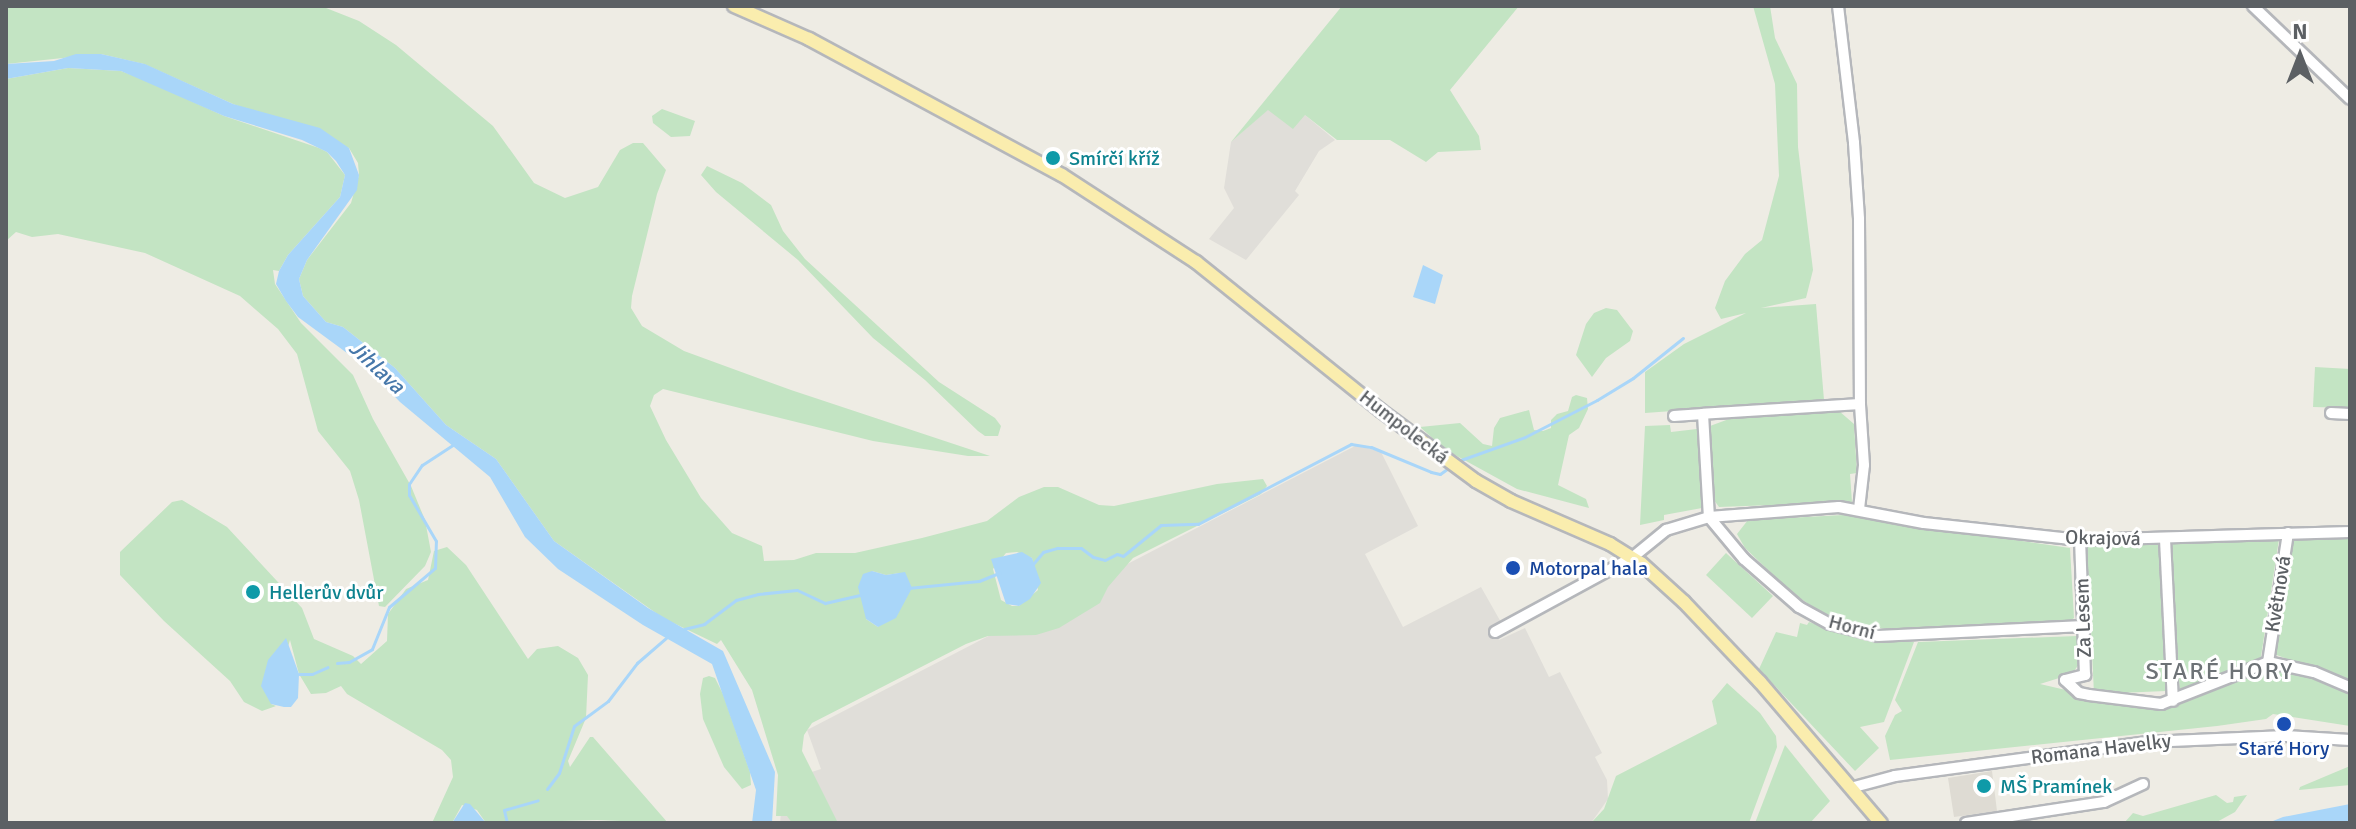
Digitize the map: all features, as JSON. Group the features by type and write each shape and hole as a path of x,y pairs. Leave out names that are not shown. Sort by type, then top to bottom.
{"main road":[{"name":"Humpolecká","path":"734,6 809,39 1062,175 1196,262 1452,465 1511,501 1633,557 1684,602 1854,787 1881,823"}],"street":[{"path":"1838,6 1858,203 1860,404 1864,465 1859,509"},
{"path":"2253,6 2350,99"},
{"path":"1674,416 1860,404"},
{"path":"2331,413 2350,414"},
{"path":"1703,414 1709,517"},
{"name":"Okrajová","path":"1633,557 1666,530 1709,517 1784,510 1859,509 1924,523 2080,540 2350,532"},
{"name":"Horní","path":"1709,517 1744,559 1799,607 1830,624 1878,636 2084,626"},
{"name":"Květnová","path":"2268,659 2288,533"},
{"path":"2165,539 2173,701 2268,659 2314,672 2350,687"},
{"name":"Za Lesem","path":"2080,540 2085,675 2065,680 2079,693 2113,700 2138,703 2173,701"},
{"path":"1495,632 1633,557"},
{"name":"Romana Havelky","path":"1854,787 1895,776 2148,742 2286,736 2350,740"},
{"path":"1966,823 2104,802 2143,784"}],"shaded area":[{"path":"1268,109 1305,115 1335,140 1319,151 1295,191 1299,195 1246,260 1209,239 1234,208 1224,188 1231,142"},
{"path":"1357,445 1381,452 1418,526 1365,554 1403,627 1481,587 1502,624 1492,628 1499,640 1525,628 1549,677 1560,672 1602,753 1595,757 1607,780 1608,799 1591,823 780,823 784,781 821,769 807,730"},
{"path":"1992,771 1997,811 1954,817 1948,778"}],"green space":[{"path":"6,6 321,6 359,21 396,45 493,126 534,183 565,198 598,187 620,150 633,143 643,143 666,170 657,194 632,296 631,308 642,326 684,351 990,456 968,456 873,441 663,389 654,395 650,406 666,440 701,498 732,533 762,546 764,561 794,560 816,553 855,553 987,521 1019,497 1044,487 1058,487 1099,505 1114,506 1217,484 1263,479 1267,486 1261,494 1133,558 1108,587 1100,603 1059,628 1036,635 988,636 966,644 812,723 804,735 802,751 838,823 792,823 787,816 776,816 778,775 752,690 721,640 717,644 663,618 554,541 496,459 446,425 395,368 343,327 326,322 303,296 299,279 307,260 351,203 359,175 358,163 349,148 233,104 144,64 101,54 6,64","holes":["1017,552 1032,558 1038,590 1019,606 1012,606 1001,600 993,569 1006,553","872,571 886,575 900,573 878,627 866,619"]},
{"path":"1342,6 1519,6 1450,90 1479,136 1481,150 1438,152 1426,162 1390,140 1337,140 1305,115 1293,129 1268,110 1231,142"},
{"path":"1753,6 1770,6 1775,38 1797,84 1798,147 1813,270 1806,298 1761,308 1816,304 1824,400 1645,413 1645,372 1684,344 1746,313 1721,319 1715,308 1725,281 1745,254 1762,240 1779,176 1775,84"},
{"path":"68,68 121,71 145,80 224,116 319,148 327,152 345,175 340,197 288,255 279,271 273,270 275,284 301,323 353,375 373,419 411,486 425,520 431,552 425,566 385,607 379,606 359,500 350,471 318,431 297,354 278,329 240,296 145,253 58,234 32,237 16,232 6,241 6,79"},
{"path":"662,109 695,121 690,136 671,137 653,123 652,116"},
{"path":"707,166 742,183 771,205 783,231 805,259 939,382 995,418 1001,426 998,436 985,436 978,431 925,380 873,338 798,260 716,192 701,175"},
{"path":"1606,308 1617,310 1633,331 1630,341 1606,358 1592,377 1576,355 1586,324 1594,313"},
{"path":"2315,367 2350,369 2350,408 2313,407"},
{"path":"1572,397 1587,398 1588,409 1579,428 1569,435 1558,485 1586,499 1589,508 1517,489 1446,450 1420,427 1460,423 1483,444 1492,446 1494,428 1500,418 1529,410 1534,430 1543,431 1551,428 1551,420 1557,414 1568,411"},
{"path":"1839,411 1854,424 1857,473 1850,474 1852,502 1719,507 1714,500 1710,426 1729,419"},
{"path":"1670,425 1671,432 1697,429 1702,508 1664,515 1664,520 1640,525 1645,426"},
{"path":"182,500 227,527 302,608 314,639 353,656 361,664 387,641 388,614 406,589 428,580 434,551 447,547 466,565 528,659 537,649 558,646 578,658 588,675 586,718 568,761 570,767 593,737 668,823 597,820 486,823 477,810 462,805 452,823 432,823 453,777 451,760 442,750 347,694 341,686 326,693 311,694 299,674 290,640 271,704 276,706 262,711 244,702 230,681 164,621 120,575 120,552 172,502"},
{"path":"1843,515 2070,548 2074,618 2069,622 1940,628 1886,629 1855,625 1823,614 1791,592 1745,548 1737,534 1748,520"},
{"path":"2279,539 2260,663 2180,695 2171,543"},
{"path":"2291,539 2350,539 2350,683 2274,654"},
{"path":"2160,544 2166,691 2094,694 2087,546"},
{"path":"1726,553 1773,596 1752,618 1706,575"},
{"path":"1809,622 1866,641 1914,642 1884,722 1860,727 1879,748 1855,771 1759,669 1776,632 1797,637 1800,623 1807,625"},
{"path":"2077,636 2079,664 2072,674 2040,684 2113,701 2162,707 2185,702 2264,671 2288,667 2350,690 2350,726 2273,714 2266,719 2217,726 1890,760 1885,736 1895,715 1902,711 1895,700 1918,642"},
{"path":"703,678 715,678 723,694 750,772 751,785 742,789 724,767 703,719 700,694"},
{"path":"1727,683 1760,713 1776,736 1777,747 1749,823 1591,823 1604,809 1616,776 1717,724 1712,701"},
{"path":"1785,745 1830,801 1810,823 1755,823"},
{"path":"2350,766 2350,785 2299,790 2300,787"},
{"path":"2216,795 2227,803 2233,802 2234,797 2247,795 2235,812 2215,823 2124,823 2133,813 2143,816"}],"water":[{"name":"Jihlava","path":"76,54 101,54 145,64 233,104 320,128 349,148 359,175 357,190 307,260 299,279 303,296 326,322 343,327 395,368 446,425 496,459 554,541 648,608 723,651 775,772 772,823 752,823 756,790 712,664 643,625 558,569 525,537 490,477 400,402 366,367 298,317 286,301 276,284 279,271 288,255 340,197 345,175 336,161 327,152 302,140 224,116 121,71 68,68 6,79 6,64 54,61"},
{"path":"1423,265 1443,275 1435,304 1413,297"},
{"path":"1022,552 1032,558 1041,583 1030,599 1019,606 1006,604 991,559"},
{"path":"872,571 886,575 905,572 912,588 896,618 878,627 866,619 858,587 863,574"},
{"path":"286,638 299,674 298,698 291,707 271,704 261,686 268,660"},
{"path":"465,803 470,804 486,823 452,823"},
{"path":"2350,804 2350,823 2268,823 2283,817"}],"waterway":[{"path":"1458,461 1525,437 1597,400 1633,378 1683,338"},
{"path":"1033,564 1043,552 1057,548 1081,548 1093,557 1105,560 1117,554 1123,556 1161,525 1198,524 1351,444 1371,447 1431,472 1440,474 1447,469"},
{"path":"337,663 349,662 372,649 389,607 435,568 436,541 409,495 409,484 422,465 453,445"},
{"path":"908,588 979,581 999,573"},
{"path":"684,629 704,624 736,600 758,594 797,590 825,603 861,595"},
{"path":"547,789 559,773 574,726 608,701 637,663 667,637"},
{"path":"299,674 312,674 328,667"},
{"path":"507,823 504,810 538,800"}],"place":[{"name":"Smírčí kříž","path":"1053,158"},
{"name":"Motorpal hala","path":"1513,568"},
{"name":"Hellerův dvůr","path":"253,592"},
{"name":"Staré Hory","path":"2284,724"},
{"name":"MŠ Pramínek","path":"1984,786"}],"district":[{"name":"STARÉ HORY","path":"2220,672"}]}
